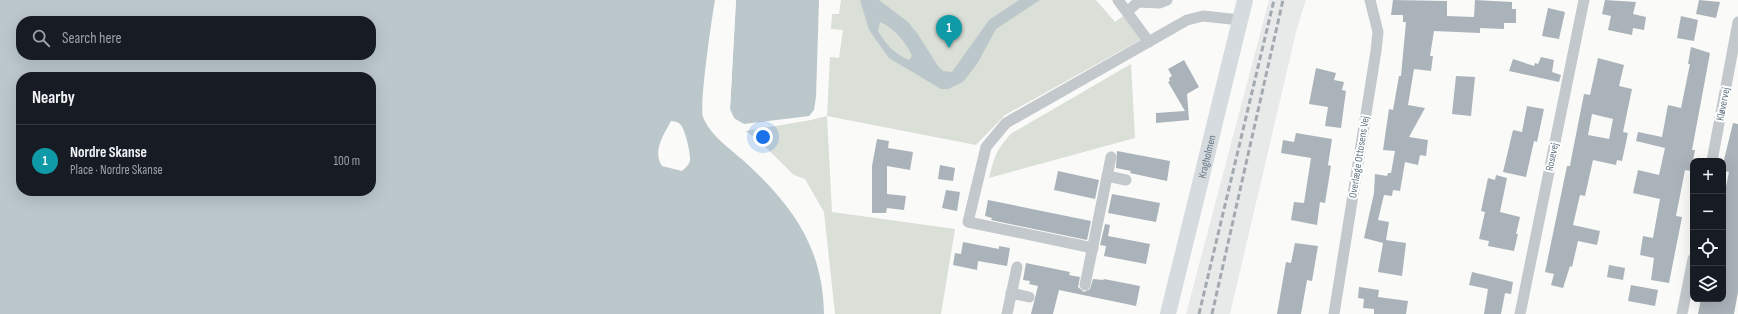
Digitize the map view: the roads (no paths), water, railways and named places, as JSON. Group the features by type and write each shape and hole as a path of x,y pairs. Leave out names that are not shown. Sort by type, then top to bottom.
{"street":[{"path":"1118,0 1128,11 1149,42"},
{"path":"1128,11 1138,2 1159,3 1167,0"},
{"name":"Kragholmen","path":"1168,314 1245,0"},
{"name":"Overlæge Ottosens Vej","path":"1334,314 1376,50 1378,32 1370,0"},
{"name":"Rosevej","path":"1520,314 1584,0"},
{"path":"1092,248 968,222 986,147 1006,123 1187,20 1203,16 1240,20"},
{"name":"Kløvervej","path":"1713,158 1738,22"},
{"path":"1085,285 1111,157"},
{"path":"1107,176 1126,180"},
{"path":"1682,314 1692,266"},
{"path":"1007,314 1017,267"},
{"path":"1011,293 1029,297"}],"railway":[{"path":"1199,314 1274,0"},
{"path":"1212,314 1283,0"}],"place":[{"name":"Nordre Skanse","path":"949,48"}]}
